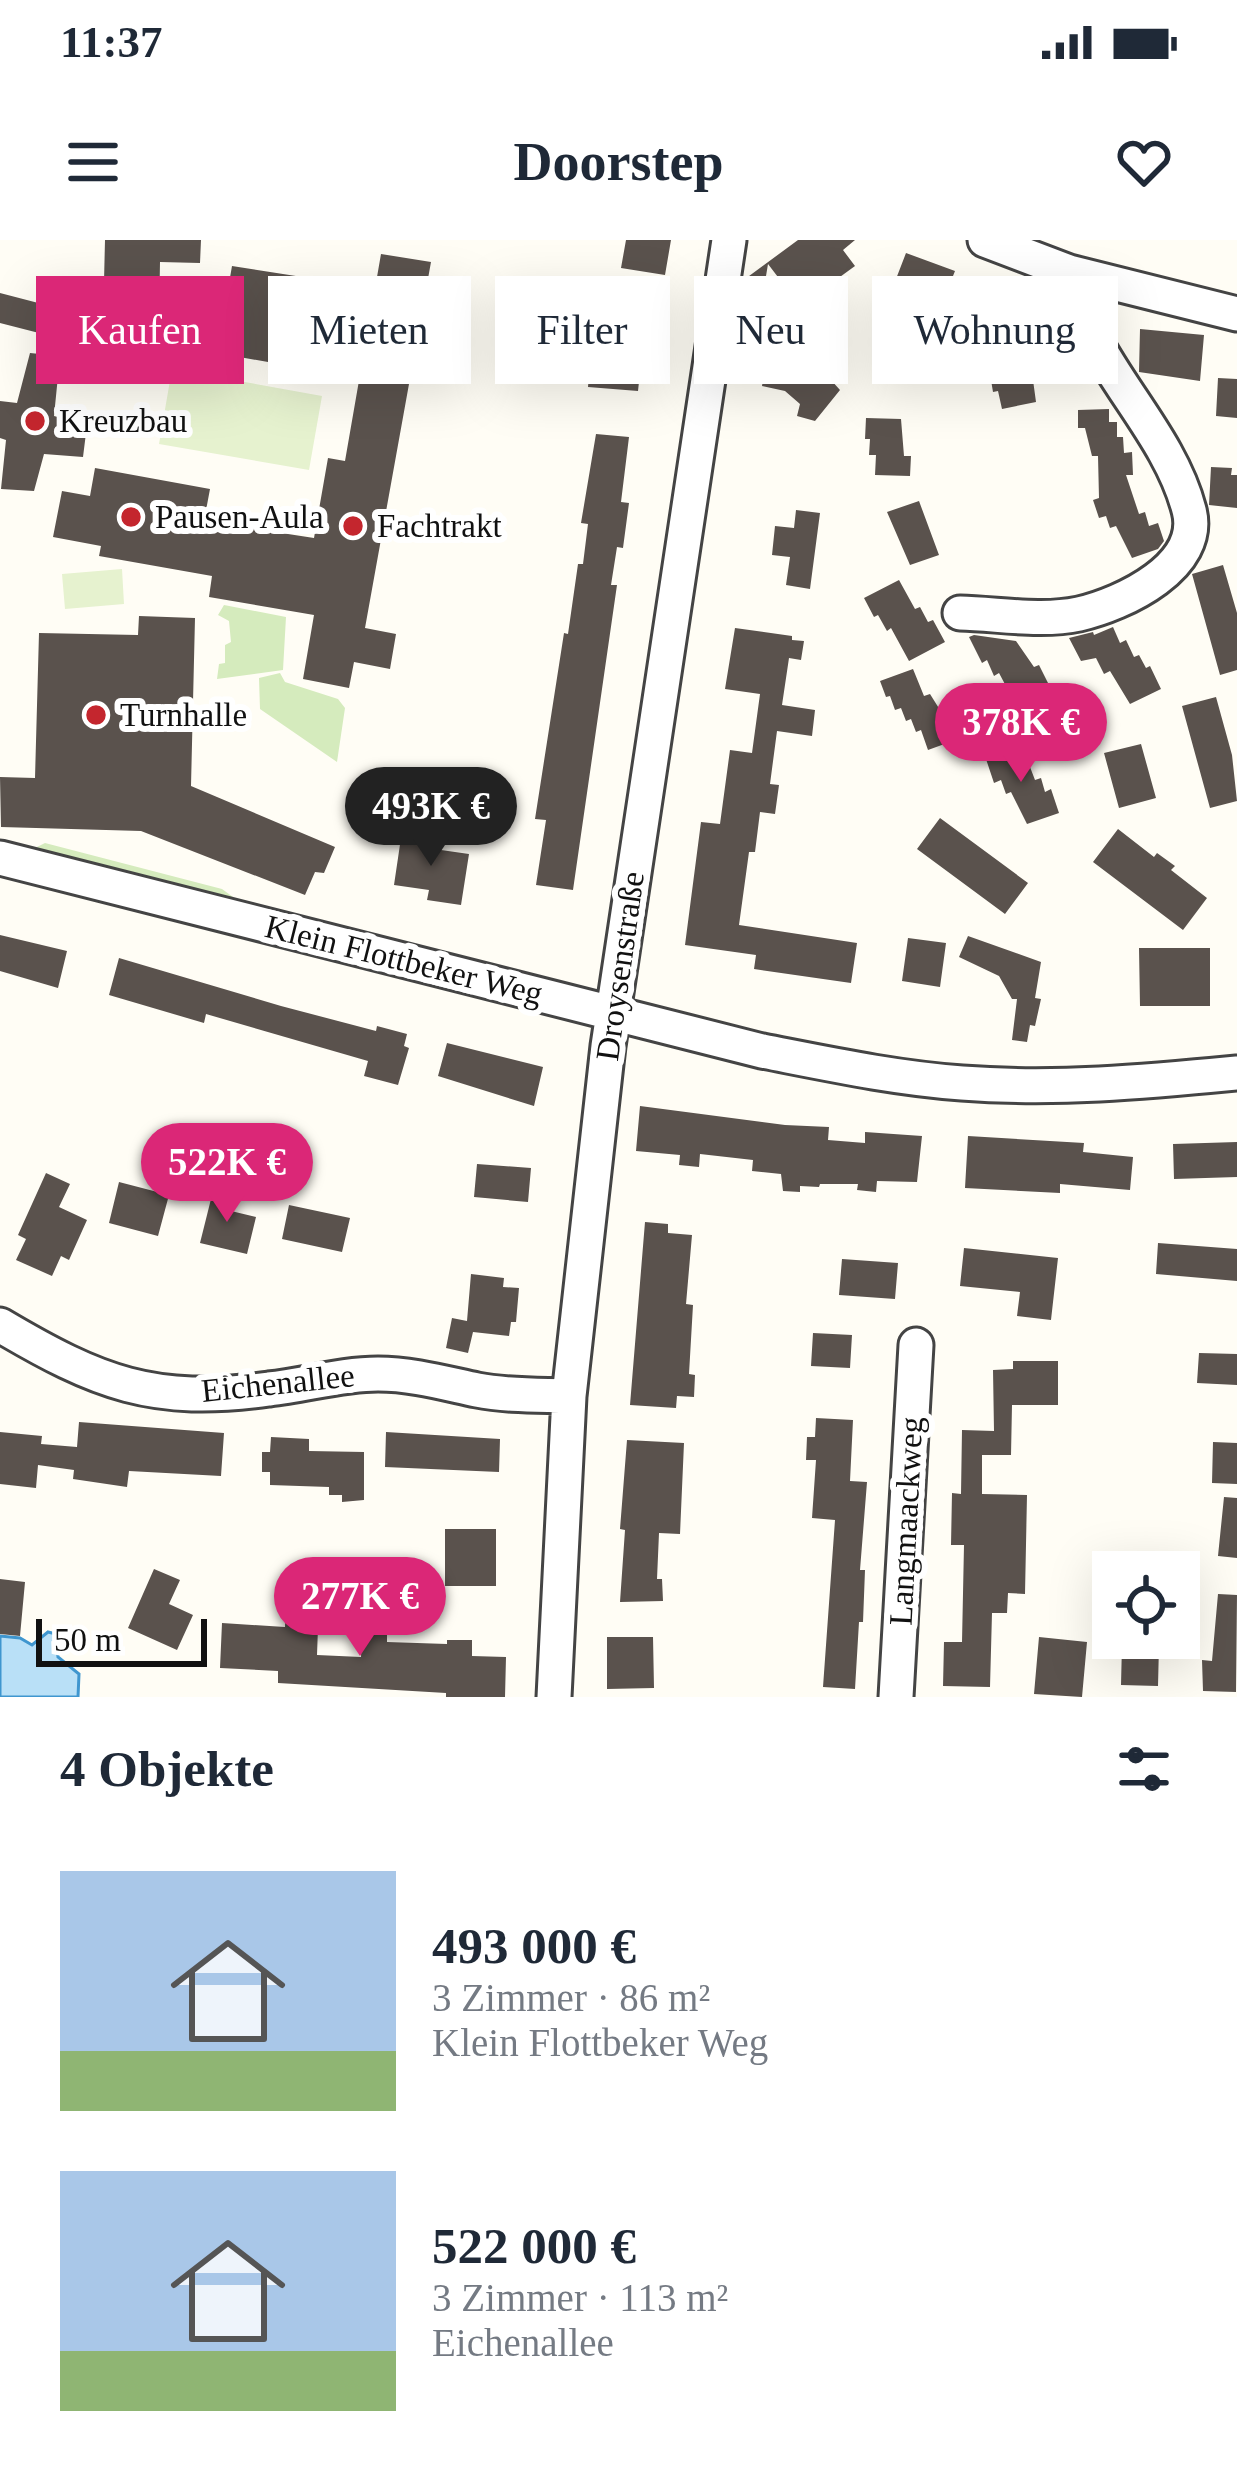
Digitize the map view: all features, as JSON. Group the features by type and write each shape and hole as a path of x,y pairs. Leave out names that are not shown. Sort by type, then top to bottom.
{"street":[{"name":"Droysenstraße","path":"554,1697 568,1396 612,1014 729,240"},
{"path":"985,240 1069,272 1237,314"},
{"path":"960,614 1046,617 1094,609 1160,576 1188,543 1190,511 1146,422 1093,338 1069,272"},
{"name":"Klein Flottbeker Weg","path":"0,858 762,1051 883,1075 960,1083 1128,1084 1237,1073"},
{"name":"Eichenallee","path":"0,1325 69,1366 122,1386 157,1392 246,1392 402,1374 515,1395 568,1396"},
{"name":"Langmaackweg","path":"896,1697 916,1345"}],"green space":[{"path":"244,382 322,396 309,470 159,444 169,384"},
{"path":"122,569 124,604 65,609 62,574"},
{"path":"224,605 286,617 283,670 217,679 219,664 225,663 225,645 231,642 229,621 218,615"},
{"path":"280,673 285,682 338,699 345,708 337,762 260,709 259,678"},
{"path":"45,843 222,889 233,897 228,903 38,853 37,847"}],"water":[{"path":"48,1632 56,1634 58,1657 79,1674 78,1697 0,1697 0,1636 32,1645"}],"building":[{"path":"105,240 201,240 200,263 160,262 160,276 104,276"},
{"path":"626,240 671,240 665,275 621,268"},
{"path":"798,240 855,240 843,250 855,266 841,276 777,276 768,264 766,276 749,276"},
{"path":"906,253 955,271 953,276 897,276"},
{"path":"381,254 431,262 428,276 377,276"},
{"path":"232,266 296,276 268,276 268,362 244,358 244,276 230,276"},
{"path":"0,293 36,302 36,332 0,323"},
{"path":"1140,329 1204,335 1200,381 1139,372"},
{"name":"Kreuzbau","path":"30,353 36,354 36,384 57,384 54,416 87,425 83,457 44,454 34,491 1,489 6,440 0,438 0,401 17,403"},
{"path":"1218,378 1237,379 1237,418 1216,416"},
{"path":"358,384 409,384 365,628 396,634 390,669 354,662 349,688 303,679 314,615 209,597 212,576 99,556 101,546 53,537 62,491 90,496 95,468 210,489 204,521 314,538 328,458 345,461"},
{"path":"588,384 639,384 638,391"},
{"path":"835,384 840,390 815,421 797,416 800,404 785,391 762,386"},
{"path":"992,384 1034,384 1036,402 1002,409 998,391 993,392"},
{"path":"1109,409 1109,422 1117,422 1117,437 1123,437 1124,453 1132,452 1133,475 1126,475 1139,514 1145,512 1149,526 1158,523 1164,541 1158,549 1132,558 1116,526 1110,528 1106,516 1099,518 1093,500 1099,498 1098,456 1092,456 1085,428 1078,428 1078,410"},
{"path":"866,418 901,419 904,456 911,456 910,476 875,475 876,455 869,455 870,439 865,439"},
{"path":"596,434 629,437 621,502 629,503 623,548 617,547 611,585 617,585 573,890 536,885 546,820 535,819 564,633 568,634 578,564 583,564 588,524 581,523"},
{"path":"1211,467 1232,468 1231,475 1237,475 1237,508 1209,505"},
{"path":"919,501 939,555 910,565 887,512"},
{"path":"796,510 820,513 810,589 786,585 790,557 772,555 775,526 794,528"},
{"path":"1223,565 1237,613 1237,670 1220,675 1192,574"},
{"path":"899,580 915,609 920,607 928,622 933,620 945,642 909,661 891,628 887,631 878,615 874,617 864,598"},
{"path":"139,616 195,618 191,786 335,847 324,873 315,872 305,895 141,831 1,827 0,777 35,778 39,633 138,635"},
{"path":"1113,627 1120,643 1126,640 1134,657 1139,655 1146,668 1150,666 1161,689 1130,704 1110,671 1104,674 1096,658 1081,661 1069,638"},
{"path":"735,628 804,641 801,660 789,658 782,705 815,710 812,736 777,731 770,784 779,785 775,814 760,812 739,925 857,943 851,983 754,969 756,955 685,945 701,822 720,824 730,750 752,753 760,694 725,689"},
{"path":"969,637 1016,641 1034,667 1039,665 1051,689 1021,703 999,673 994,676 987,660 982,663"},
{"path":"913,669 924,696 930,694 945,718 953,716 961,738 928,750 921,730 916,732 911,719 906,721 901,708 895,710 880,681"},
{"path":"1216,697 1232,755 1237,801 1210,808 1182,706"},
{"path":"1009,744 1014,759 1019,757 1024,769 1030,767 1035,780 1041,778 1045,792 1051,789 1059,813 1027,824 1011,792 1006,794 1001,780 994,783 984,753"},
{"path":"1141,744 1156,798 1119,808 1104,753"},
{"path":"940,818 1028,883 1005,914 917,849"},
{"path":"1118,829 1154,857 1157,853 1175,866 1171,870 1207,898 1183,930 1093,862"},
{"path":"402,831 436,836 434,849 469,854 461,905 427,900 429,890 394,885"},
{"path":"0,935 67,951 58,988 0,971"},
{"path":"968,936 1041,962 1035,998 1041,999 1027,1042 1012,1040 1017,999 1012,999 999,976 959,957"},
{"path":"908,938 946,943 940,987 902,981"},
{"path":"1139,948 1210,948 1210,1006 1140,1006"},
{"path":"119,958 281,1006 376,1031 377,1026 407,1034 404,1046 409,1048 398,1085 364,1076 368,1061 206,1014 204,1023 109,995"},
{"path":"447,1043 543,1067 534,1106 438,1076"},
{"path":"640,1106 829,1127 828,1140 865,1143 865,1132 922,1136 917,1182 877,1181 876,1192 857,1190 858,1184 783,1191 781,1174 752,1171 753,1160 700,1154 699,1167 679,1165 680,1155 636,1151"},
{"path":"968,1136 1084,1143 1083,1152 1133,1157 1130,1190 1060,1184 1060,1193 965,1188"},
{"path":"1237,1142 1237,1177 1174,1179 1173,1144"},
{"path":"477,1164 531,1168 528,1202 474,1197"},
{"path":"46,1173 70,1184 59,1207 87,1220 69,1260 61,1256 52,1276 16,1260 26,1239 18,1235"},
{"path":"119,1182 169,1195 158,1236 109,1223"},
{"path":"214,1187 231,1192 227,1210 256,1217 247,1254 200,1243"},
{"path":"289,1205 350,1218 342,1252 282,1239"},
{"path":"645,1222 668,1224 668,1233 692,1235 686,1304 693,1305 689,1374 695,1375 694,1397 677,1396 676,1408 630,1405"},
{"path":"1158,1243 1237,1249 1237,1281 1156,1274"},
{"path":"964,1248 1058,1258 1051,1320 1017,1316 1020,1292 960,1286"},
{"path":"842,1259 898,1263 895,1299 839,1295"},
{"path":"471,1274 504,1278 503,1287 519,1288 516,1322 511,1322 509,1336 473,1332 468,1353 446,1348 452,1318 467,1321"},
{"path":"813,1333 852,1335 850,1368 811,1366"},
{"path":"1199,1353 1237,1354 1237,1385 1197,1383"},
{"path":"1013,1361 1058,1361 1058,1405 1012,1405 1011,1455 982,1455 982,1494 1027,1495 1025,1594 1008,1593 1007,1613 992,1613 990,1687 943,1686 944,1642 962,1642 964,1545 951,1545 952,1493 961,1494 962,1430 994,1431 993,1370 1013,1369"},
{"path":"816,1418 853,1420 850,1481 867,1482 860,1570 865,1570 863,1622 859,1622 855,1689 823,1687 835,1520 812,1518 816,1460 806,1460 807,1437 815,1437"},
{"path":"79,1422 224,1433 221,1476 129,1471 127,1487 73,1479 74,1470 38,1465 36,1488 0,1484 0,1432 42,1436 41,1444 77,1447"},
{"path":"386,1432 500,1439 499,1472 385,1467"},
{"path":"271,1437 309,1439 309,1451 364,1452 364,1500 342,1502 342,1495 329,1495 329,1487 270,1485 270,1472 262,1472 262,1452 270,1452"},
{"path":"627,1440 684,1443 680,1534 659,1533 657,1579 662,1579 663,1601 620,1602"},
{"path":"1213,1442 1237,1443 1237,1484 1212,1483"},
{"path":"1224,1497 1237,1498 1237,1558 1218,1556"},
{"path":"445,1529 496,1529 496,1586 445,1586"},
{"path":"154,1569 180,1580 169,1604 193,1615 177,1650 128,1628"},
{"path":"0,1579 25,1582 20,1636 0,1634"},
{"path":"1218,1594 1237,1595 1236,1692 1203,1691 1202,1660 1212,1661"},
{"path":"286,1599 319,1600 317,1655 361,1657 362,1631 387,1632 387,1642 472,1640 472,1656 506,1657 505,1697 446,1697 446,1693 278,1683 278,1671 220,1668 222,1623 285,1627"},
{"path":"607,1637 653,1637 654,1688 607,1689"},
{"path":"1039,1637 1087,1642 1082,1697 1034,1694"},
{"path":"1122,1659 1159,1659 1158,1686 1121,1685"}],"place":[{"name":"Kreuzbau","path":"35,421"},
{"name":"Pausen-Aula","path":"131,517"},
{"name":"Fachtrakt","path":"353,526"},
{"name":"Turnhalle","path":"96,715"}]}
